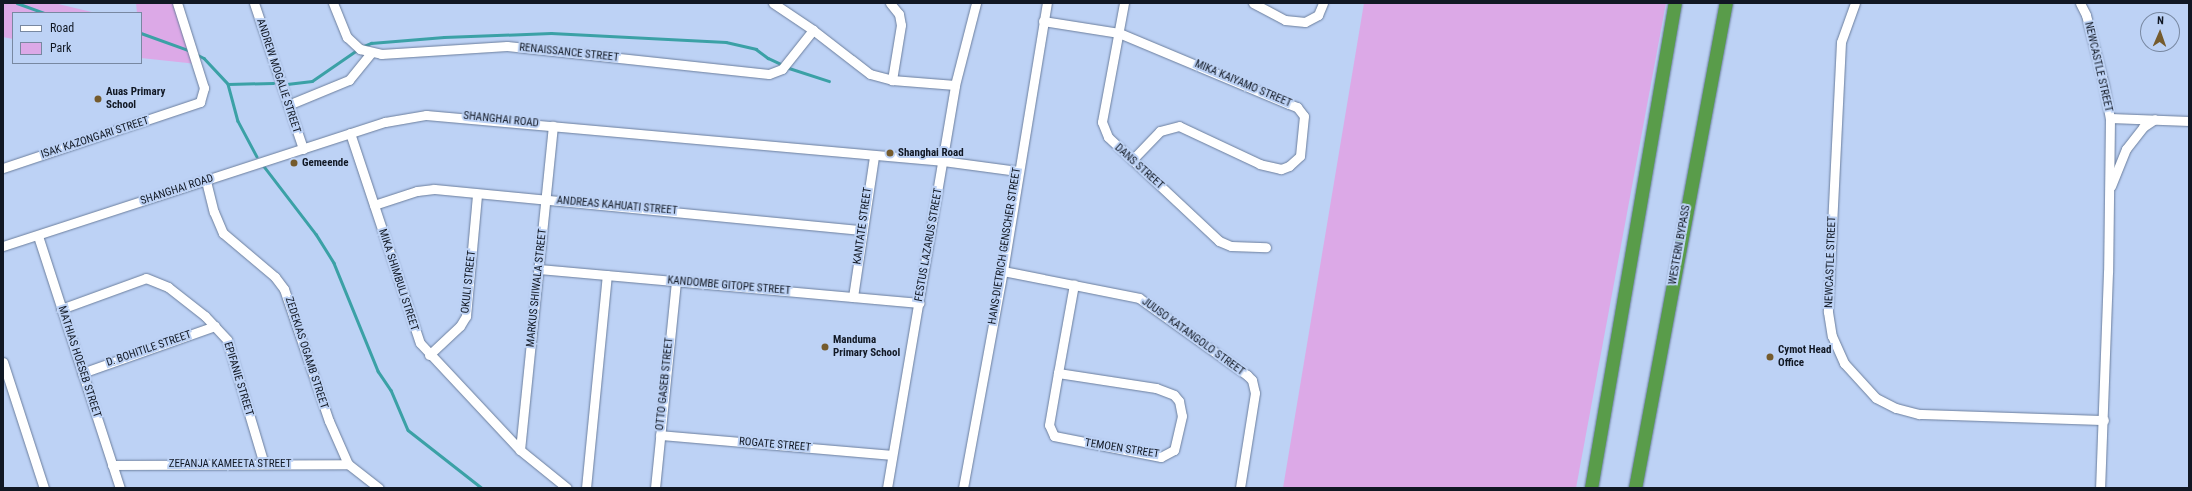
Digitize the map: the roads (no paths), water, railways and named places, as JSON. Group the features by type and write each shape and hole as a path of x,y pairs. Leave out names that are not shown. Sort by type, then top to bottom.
{"highway":[{"path":"1590,488 1675,3"},
{"name":"WESTERN BYPASS","path":"1635,488 1726,3"}],"street":[{"name":"ISAK KAZONGARI STREET","path":"3,168 200,102 204,95 203,84 177,3"},
{"name":"ANDREW MOGALIE STREET","path":"254,3 303,149"},
{"name":"RENAISSANCE STREET","path":"333,3 347,37 360,48 371,53 393,54 507,46 769,74 782,68 813,30"},
{"path":"773,3 813,30 870,74 892,80 955,85"},
{"path":"890,3 899,14 901,25 892,80"},
{"name":"FESTUS LAZARUS STREET","path":"887,488 891,455 919,303 955,85 976,3"},
{"name":"HANS-DIETRICH GENSCHER STREET","path":"963,488 1003,271 1017,171 1047,3"},
{"name":"DANS STREET","path":"1124,3 1102,122 1108,137 1220,241 1231,246 1266,247"},
{"path":"1253,3 1285,20 1305,22 1318,15 1323,3"},
{"name":"NEWCASTLE STREET","path":"1856,3 1841,42 1828,312 1832,336 1844,363 1876,398 1896,408 1919,414 2104,420"},
{"name":"NEWCASTLE STREET","path":"2080,3 2086,15 2104,85 2110,118 2104,420 2100,488"},
{"name":"MIKA KAIYAMO STREET","path":"1044,21 1119,33 1297,107 1305,121 1300,156 1289,166 1281,168 1260,164 1178,126 1160,131 1132,160"},
{"path":"288,105 349,80 371,53"},
{"name":"SHANGHAI ROAD","path":"3,246 38,236 397,118 426,115 874,156 943,160 1017,171"},
{"path":"2110,118 2189,121"},
{"path":"2108,193 2126,149 2143,127 2155,119"},
{"name":"MARKUS SHIWALA STREET","path":"520,450 553,126"},
{"name":"MIKA SHIMBULI STREET","path":"350,133 414,332 429,355 520,450 567,488"},
{"name":"KANTATE STREET","path":"853,297 874,156"},
{"name":"ZEDEKIAS OGAMB STREET","path":"206,181 214,212 224,233 275,277 284,289 329,422 348,464 379,488"},
{"name":"ANDREAS KAHUATI STREET","path":"374,205 425,189 545,199 862,230"},
{"name":"OKULI STREET","path":"429,355 460,326 466,316 477,194"},
{"name":"MATHIAS HOESEB STREET","path":"38,236 120,488"},
{"name":"KANDOMBE GITOPE STREET","path":"539,269 919,303"},
{"name":"JUUSO KATANGOLO STREET","path":"1003,271 1126,294 1145,301 1241,370 1252,380 1255,401 1240,488"},
{"path":"586,488 607,275"},
{"name":"EPIFANIE STREET","path":"61,309 146,278 163,283 216,326 229,346 264,464"},
{"name":"OTTO GASEB STREET","path":"655,488 676,281"},
{"name":"TEMOEN STREET","path":"1058,373 1156,388 1174,395 1179,401 1182,416 1174,450 1161,457 1054,436 1049,425 1058,373 1074,284"},
{"name":"D. BOHITILE STREET","path":"82,373 216,326"},
{"path":"3,362 44,488"},
{"name":"ROGATE STREET","path":"660,435 891,455"},
{"name":"ZEFANJA KAMEETA STREET","path":"112,465 348,464"}],"waterway":[{"path":"17,3 42,12"},
{"path":"142,33 188,50"},
{"path":"364,46 371,43 444,37 551,33 726,42 756,49 768,58 789,68 829,81"},
{"path":"287,84 312,81 357,50"},
{"path":"196,54 204,58 228,84 238,121 257,156"},
{"path":"228,84 273,83"},
{"path":"263,165 316,234 334,263 378,371 391,390 408,430 482,488"}],"place":[{"name":"Auas Primary School","path":"98,99"},
{"name":"Shanghai Road","path":"890,153"},
{"name":"Gemeende","path":"294,163"},
{"name":"Manduma Primary School","path":"825,347"},
{"name":"Cymot Head Office","path":"1770,357"}]}
